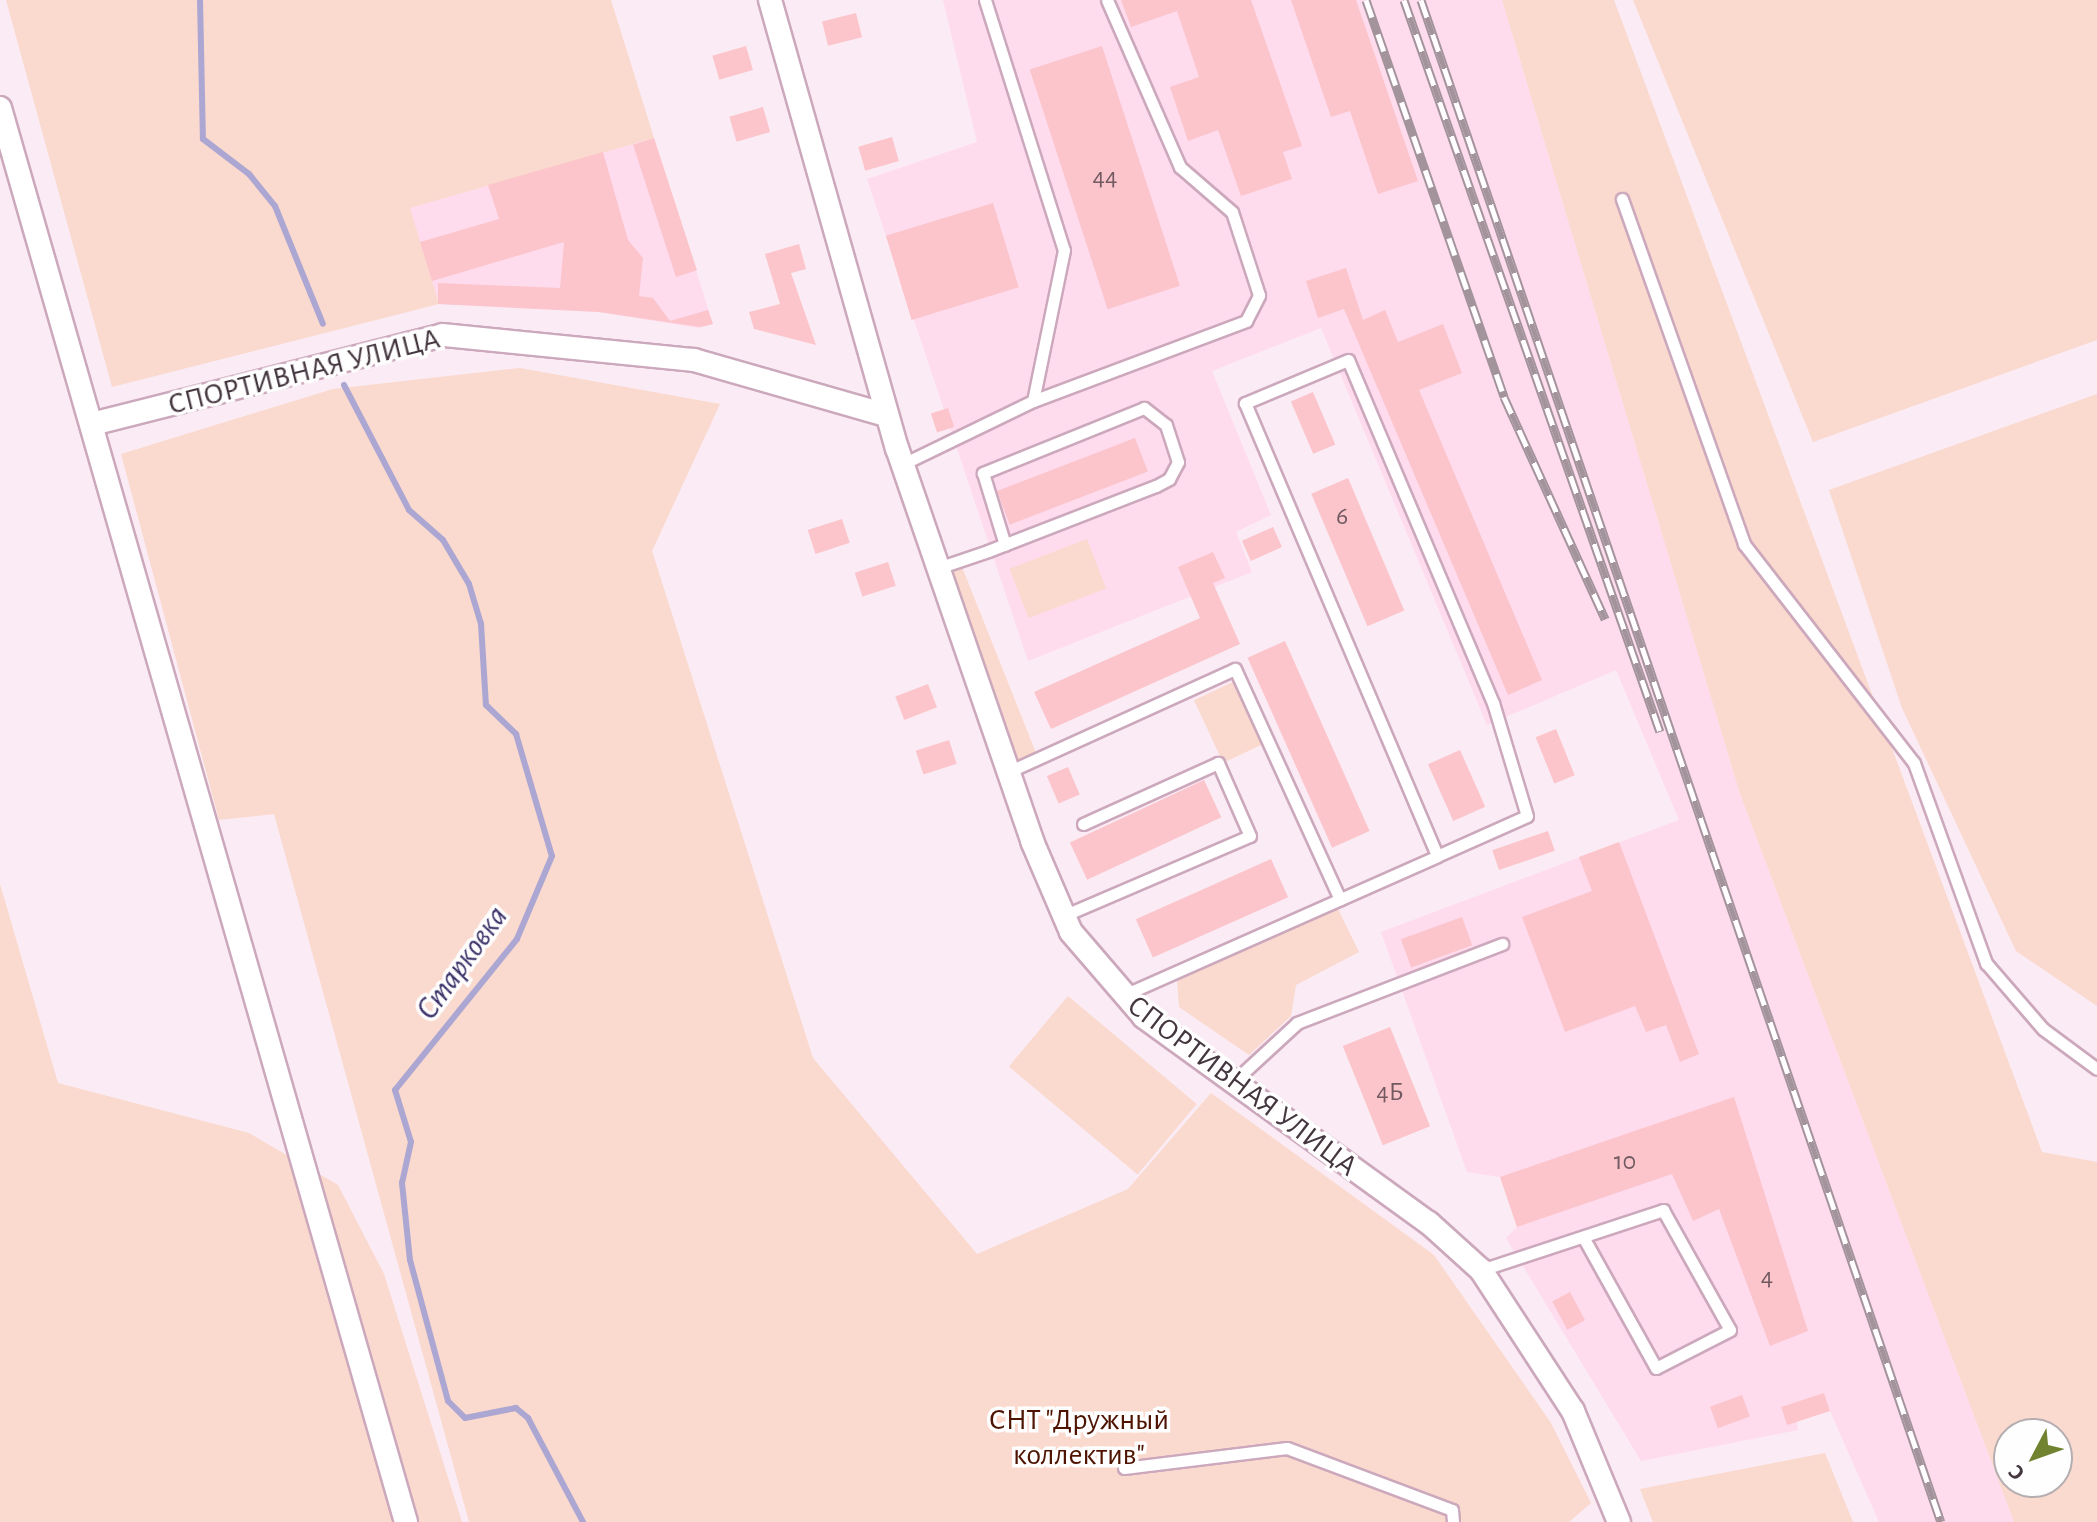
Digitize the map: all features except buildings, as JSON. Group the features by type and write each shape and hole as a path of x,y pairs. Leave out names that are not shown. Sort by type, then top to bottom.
{"street":[{"name":"СПОРТИВНАЯ УЛИЦА","path":"770,0 886,415 1008,772 1063,916 1121,997 1231,1083 1429,1223 1481,1270 1573,1411 1619,1522"},
{"path":"0,108 406,1522"},
{"name":"СПОРТИВНАЯ УЛИЦА","path":"92,424 443,335 694,360 886,415"}],"lane":[{"path":"985,0 1064,250 1033,401"},
{"path":"903,464 1033,401 1246,321 1259,295 1232,212 1180,167 1107,0"},
{"path":"1622,199 1744,544 1914,763 1986,963 2043,1029 2097,1069"},
{"path":"1121,997 1527,816 1493,703 1348,360 1245,403 1437,856"},
{"path":"938,568 1005,545 1169,479 1178,462 1166,425 1144,408 983,473 1005,545"},
{"path":"1008,772 1235,669 1340,899"},
{"path":"1063,916 1250,836 1218,763 1083,824"},
{"path":"1231,1083 1297,1023 1502,944"},
{"path":"1481,1270 1663,1210 1730,1330 1656,1368 1583,1237"},
{"path":"1124,1468 1287,1448 1452,1510 1453,1522"}],"shaded area":[{"path":"943,0 1502,0 1740,794 1993,1466 1993,1498 2005,1498 2014,1522 1879,1522 1830,1411 1797,1421 1798,1430 1641,1461 1506,1238 1517,1227 1500,1177 1467,1172 1381,932 1679,820 1616,670 1487,725 1321,328 1212,371 1271,515 1236,532 1252,572 1028,661 867,179 977,142"},
{"path":"654,138 713,324 698,328 599,312 439,304 409,208"}],"green space":[{"path":"6,0 611,0 654,138 410,208 439,304 112,387"},
{"path":"1502,0 1614,0 2042,1152 2097,1162 2097,1522 2014,1522 2005,1498 2073,1498 2073,1418 1993,1418 1993,1466 1740,794"},
{"path":"1633,0 2097,0 2097,340 1813,442"},
{"name":"СНТ \"Дружный коллектив\"","path":"520,368 720,404 652,551 813,1058 977,1254 1128,1189 1211,1093 1434,1255 1551,1423 1591,1503 1569,1522 469,1522 274,814 219,820 121,454 333,389"},
{"path":"2097,394 2097,1006 2016,951 1902,708 1829,490"},
{"path":"1087,539 1106,588 1029,618 1010,569"},
{"path":"962,567 1036,753 1012,764 945,573"},
{"path":"1233,682 1262,745 1223,763 1194,700"},
{"path":"0,884 58,1083 249,1133 338,1185 384,1274 462,1522 0,1522"},
{"path":"1337,907 1359,952 1296,985 1291,1016 1249,1055 1179,1007 1177,979"},
{"path":"1068,996 1197,1104 1138,1174 1009,1066"},
{"path":"1825,1453 1853,1522 1653,1522 1640,1489"}],"waterway":[{"name":"Старковка","path":"200,0 203,139 249,174 275,206 323,324"},
{"name":"Старковка","path":"344,385 409,510 443,540 469,584 481,624 486,705 516,734 552,856 517,939 395,1090 411,1142 402,1183 410,1260 448,1401 465,1418 516,1408 528,1418 583,1522"}],"railway":[{"path":"1366,0 1504,397 1605,619"},
{"path":"1404,0 1660,732"},
{"path":"1421,0 1941,1522"}]}
